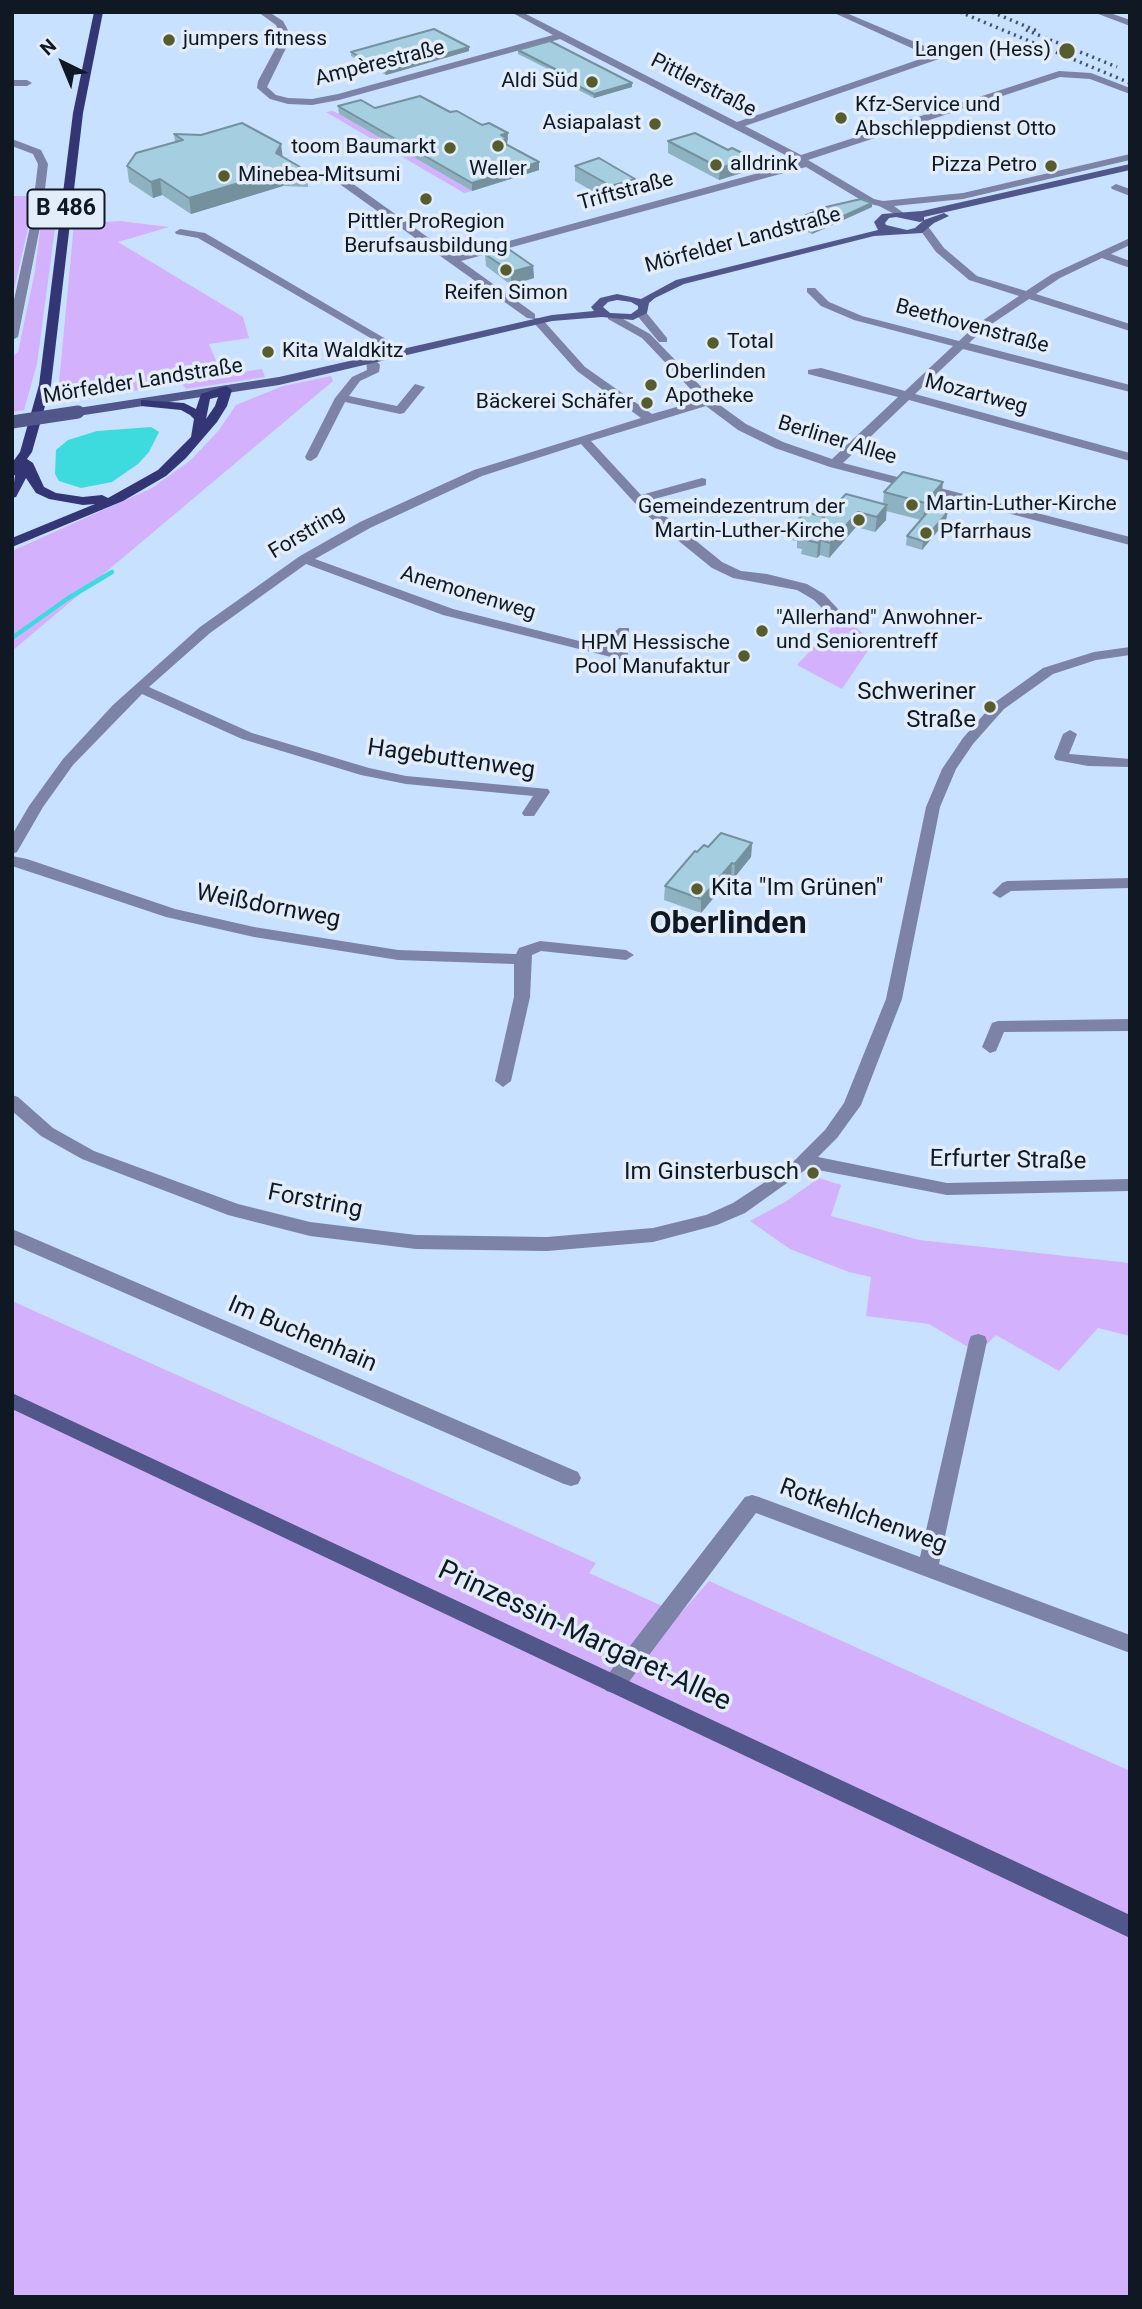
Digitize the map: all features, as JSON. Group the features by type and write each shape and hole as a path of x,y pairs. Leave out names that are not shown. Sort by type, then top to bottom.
{"main road":[{"path":"95,15 112,12"},
{"name":"B 486","path":"12,494 27,458 45,385 78,113 95,15"},
{"name":"Mörfelder Landstraße","path":"605,312 617,297 630,295 670,278 869,227 881,220 905,214 1130,167"},
{"name":"Mörfelder Landstraße","path":"12,422 226,390 370,360 535,318 605,312 630,317 658,292 680,282 874,233 913,232 924,225 1009,194"},
{"path":"905,214 921,219 924,225"},
{"name":"Mörfelder Landstraße","path":"881,220 881,227 897,232"},
{"name":"Mörfelder Landstraße","path":"617,297 634,299 642,309"},
{"name":"Mörfelder Landstraße","path":"402,352 518,326 535,318"},
{"path":"191,445 201,420 205,397 226,390"},
{"path":"12,543 133,491 162,473 191,445 217,413 226,390"},
{"path":"145,403 184,407 194,412 201,420"},
{"path":"27,458 33,481 40,490 60,498 99,500 133,491"},
{"name":"B 486","path":"12,472 27,458"},
{"name":"Prinzessin-Margaret-Allee","path":"12,1400 1130,1927"}],"street":[{"name":"Ampèrestraße","path":"262,12 280,23 285,34 283,44 262,81 262,88 273,97 288,101 332,99 559,36"},
{"path":"738,125 935,58 926,50 836,12"},
{"name":"Pittlerstraße","path":"518,13 738,125 870,201 905,214"},
{"path":"1102,13 1130,25"},
{"name":"Triftstraße","path":"455,259 804,161 1055,75 1091,76 1130,91"},
{"path":"12,83 27,83"},
{"path":"12,142 37,152 43,164 36,222 12,337"},
{"path":"883,204 963,196 1130,157"},
{"path":"338,178 535,318 582,369 649,418"},
{"path":"1116,187 1130,193"},
{"name":"Pittlerstraße","path":"870,201 881,220"},
{"path":"924,225 940,250 970,276 1130,328"},
{"path":"180,232 201,235 402,352"},
{"path":"897,232 940,250"},
{"path":"838,460 980,327 1056,276 1130,241"},
{"path":"1100,254 1130,265"},
{"name":"Beethovenstraße","path":"811,290 824,304 841,312 1130,389"},
{"name":"Berliner Allee","path":"642,309 682,367"},
{"name":"Berliner Allee","path":"605,312 646,336 682,367 713,400 754,434 790,450 1130,533"},
{"path":"311,457 341,398 356,379 373,372 374,365 370,360"},
{"name":"Mozartweg","path":"811,372 821,372 1130,457"},
{"path":"341,398 400,410 419,387"},
{"name":"Forstring","path":"12,849 36,806 68,762 139,688 205,630 305,559 375,520 500,465 713,400"},
{"path":"582,438 638,500 688,544 729,572 802,587 819,597 831,609"},
{"name":"Berliner Allee","path":"838,460 1130,541"},
{"path":"638,500 702,482"},
{"name":"Anemonenweg","path":"305,559 458,615 623,656"},
{"path":"603,649 624,631"},
{"path":"805,1161 831,1134 852,1105 885,1025 899,981 928,822 940,790 958,755 987,717 1034,679 1077,660 1130,652"},
{"name":"Hagebuttenweg","path":"139,688 247,736 356,770 405,780 543,792 529,813"},
{"path":"1070,734 1061,757 1087,762 1130,763"},
{"name":"Weißdornweg","path":"12,861 22,862 153,907 254,932 410,956 522,959 525,952 540,946 626,955"},
{"path":"1000,893 1007,886 1130,883"},
{"path":"503,1081 522,997 522,959"},
{"path":"990,1047 998,1027 1130,1025"},
{"name":"Forstring","path":"14,1107 47,1132 98,1160 192,1196 291,1225 352,1236 443,1243 547,1244 628,1238 676,1230 727,1213 768,1189 805,1161"},
{"name":"Erfurter Straße","path":"805,1161 947,1189 1130,1185"},
{"name":"Im Buchenhain","path":"12,1236 571,1478"},
{"path":"928,1569 978,1341"},
{"name":"Rotkehlchenweg","path":"614,1684 751,1503 1130,1644"}],"shaded area":[{"path":"333,111 472,191 464,193 326,112"},
{"path":"12,196 27,196 29,224 12,298"},
{"path":"44,198 59,198 37,364 24,410 12,412 12,357 18,352 35,271"},
{"path":"120,221 169,227 118,242 243,317 249,338 209,344 222,375 262,369 265,377 186,389 181,383 57,404 74,224"},
{"path":"331,376 333,381 12,651 12,551 152,488 191,460 219,430 236,405 283,386"},
{"path":"151,427 159,432 149,452 138,464 112,482 81,488 59,481 55,474 56,450 68,440 97,431"},
{"path":"843,615 873,643 842,689 797,665"},
{"path":"819,1178 841,1185 831,1216 919,1240 1130,1263 1130,1336 1098,1328 1059,1371 996,1335 981,1350 968,1347 929,1324 866,1316 871,1277 849,1272 790,1249 750,1221 785,1202"},
{"path":"12,1301 596,1563 589,1573 680,1614 709,1581 1130,1771 1130,2297 12,2297"}],"building":[{"path":"434,29 469,47 385,71 351,52"},
{"path":"550,41 632,83 594,94 553,73 557,70 518,50"},
{"name":"toom Baumarkt","path":"420,96 450,112 457,111 482,125 489,123 508,133 501,135 507,139 500,141 539,162 472,183 338,106 361,100 375,108"},
{"path":"242,123 281,144 276,153 307,171 282,170 189,198 160,179 151,182 127,166 136,153 183,140 174,134 201,135"},
{"path":"695,133 728,150 732,148 752,158 720,168 668,141"},
{"path":"599,158 635,179 611,186 575,166"},
{"path":"861,199 872,203 813,230 792,221 826,207"},
{"path":"507,248 533,266 511,272 485,254"},
{"path":"903,472 943,482 925,503 884,492"},
{"path":"846,494 887,505 877,517 858,512 830,543 802,539 807,535 798,533 803,527 793,525 805,512 824,517"},
{"path":"931,508 947,513 923,541 907,536"},
{"path":"721,833 752,843 701,899 665,886 695,851 704,845 708,847"}],"waterway":[{"path":"12,638 67,599 112,572"}],"railway":[{"path":"960,12 1130,83"},
{"path":"992,12 1037,31"},
{"path":"1026,30 1117,67"}],"place":[{"name":"jumpers fitness","path":"169,40"},
{"name":"Langen (Hess)","path":"1067,51"},
{"name":"Aldi Süd","path":"592,82"},
{"name":"Kfz-Service und Abschleppdienst Otto","path":"841,118"},
{"name":"Asiapalast","path":"655,124"},
{"name":"Weller","path":"498,146"},
{"name":"toom Baumarkt","path":"450,148"},
{"name":"alldrink","path":"716,165"},
{"name":"Pizza Petro","path":"1051,166"},
{"name":"Minebea-Mitsumi","path":"224,176"},
{"name":"Pittler ProRegion Berufsausbildung","path":"426,199"},
{"name":"Reifen Simon","path":"506,270"},
{"name":"Total","path":"713,343"},
{"name":"Kita Waldkitz","path":"268,352"},
{"name":"Oberlinden Apotheke","path":"651,385"},
{"name":"Bäckerei Schäfer","path":"647,403"},
{"name":"Martin-Luther-Kirche","path":"912,505"},
{"name":"Gemeindezentrum der Martin-Luther-Kirche","path":"859,520"},
{"name":"Pfarrhaus","path":"926,533"},
{"name":"\"Allerhand\" Anwohner- und Seniorentreff","path":"762,631"},
{"name":"HPM Hessische Pool Manufaktur","path":"744,656"},
{"name":"Schweriner Straße","path":"990,707"},
{"name":"Kita \"Im Grünen\"","path":"697,889"},
{"name":"Im Ginsterbusch","path":"813,1173"}],"district":[{"name":"Oberlinden","path":"728,925"}]}
